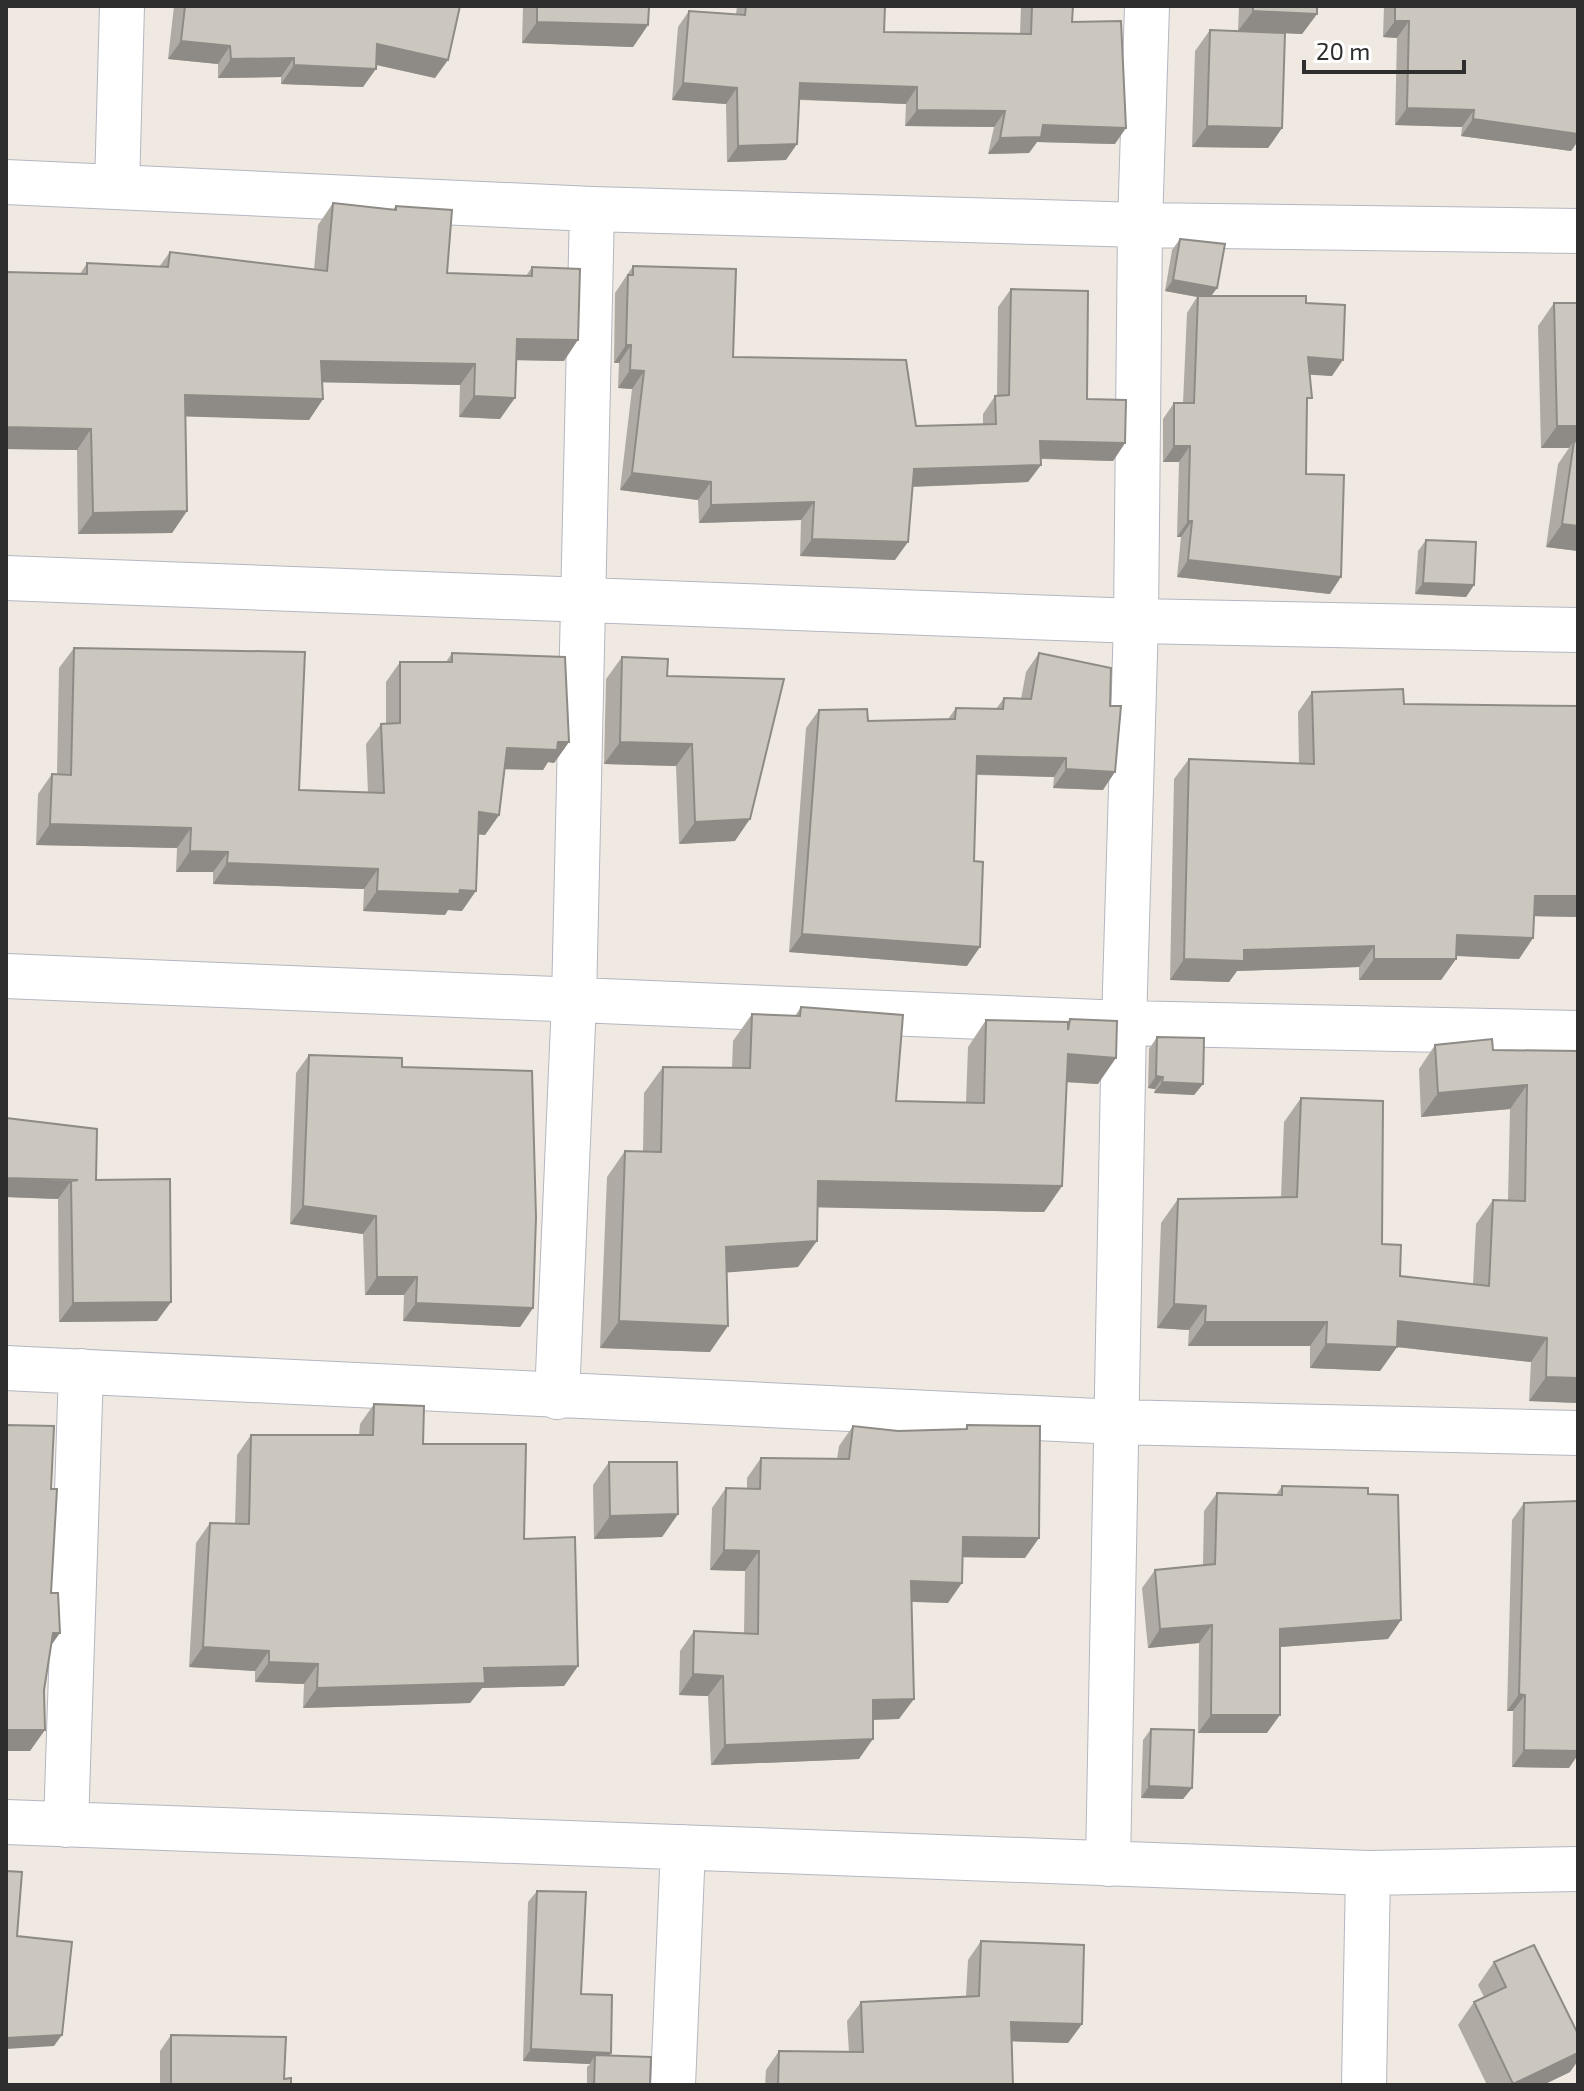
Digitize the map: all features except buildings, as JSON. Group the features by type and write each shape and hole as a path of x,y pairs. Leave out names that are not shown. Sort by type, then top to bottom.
{"street":[{"path":"117,187 122,6"},
{"path":"1108,1864 1124,1023 1136,621 1140,225 1147,6"},
{"path":"6,182 592,209 1140,225 1578,231"},
{"path":"557,1397 574,1001 592,209"},
{"path":"6,578 1136,621 1578,630"},
{"path":"6,976 1124,1023 1578,1033"},
{"path":"6,1368 1117,1422 1578,1433"},
{"path":"66,1825 81,1371"},
{"path":"6,1822 1368,1873 1536,1867 1578,1869"},
{"path":"673,2085 683,1847"},
{"path":"1364,2085 1368,1873"}]}
